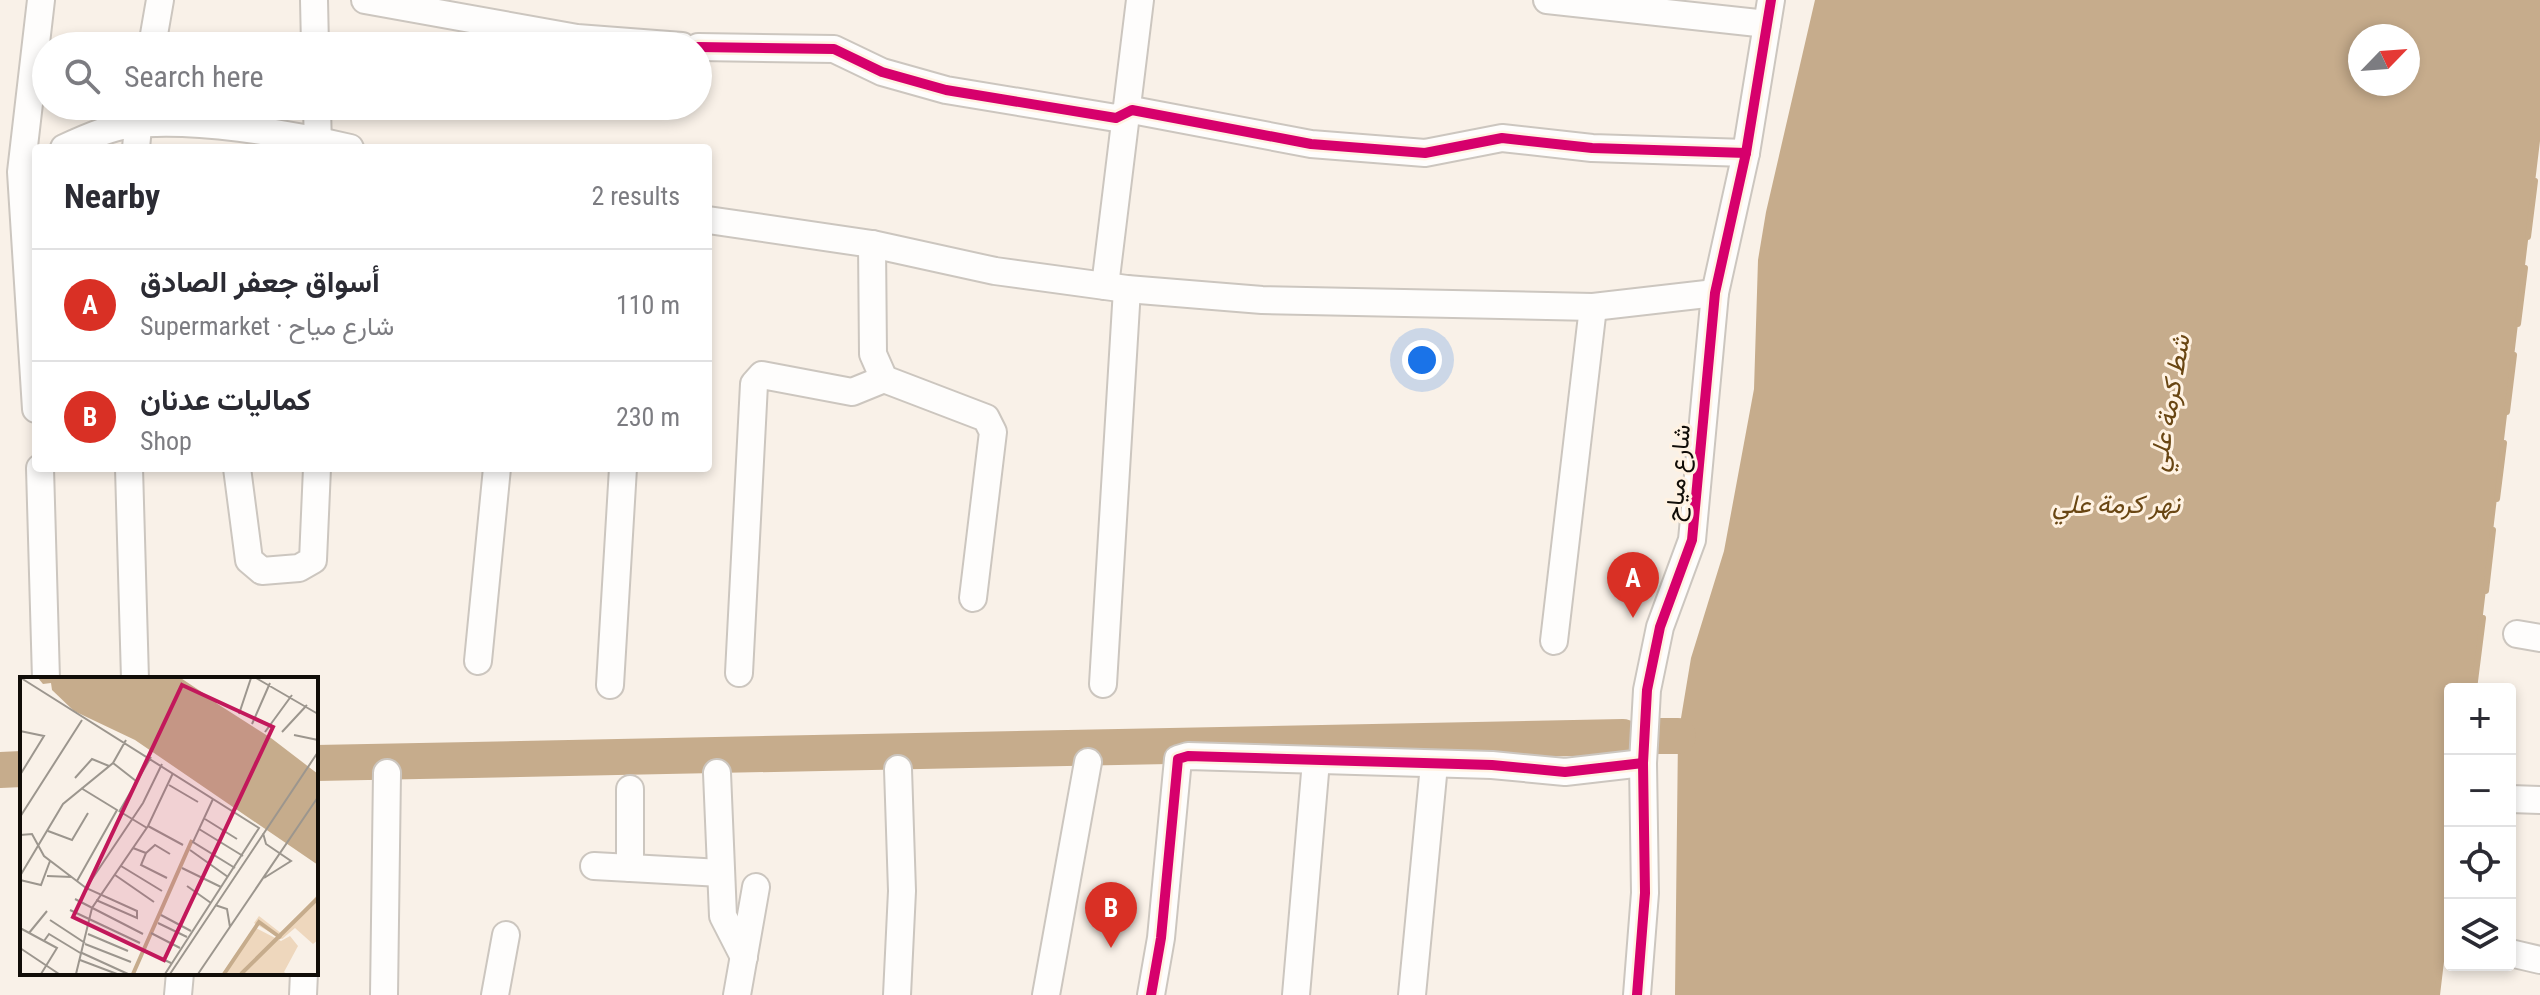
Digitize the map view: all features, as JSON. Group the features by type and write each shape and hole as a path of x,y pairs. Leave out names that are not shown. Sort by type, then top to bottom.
{"street":[{"path":"37,32 41,0"},
{"path":"154,32 160,0"},
{"path":"314,0 315,32"},
{"path":"365,0 544,32"},
{"path":"1103,684 1125,111 1140,0"},
{"path":"1547,0 1769,11"},
{"path":"1705,0 1769,11"},
{"name":"شارع مياح","path":"1637,995 1645,893 1643,763 1647,690 1660,627 1692,540 1715,293 1746,153 1769,11"},
{"path":"712,47 834,49 882,72 946,90 1116,118 1132,110 1311,144 1425,153 1502,138 1592,148 1746,153"},
{"path":"32,70 19,171 32,353"},
{"path":"77,144 138,126 163,123 248,140 318,144 317,120"},
{"path":"712,228 872,244 995,271 1116,288 1353,305 1593,307 1715,293"},
{"path":"872,244 873,354 884,379"},
{"path":"1554,641 1593,307"},
{"path":"739,673 754,384 762,375 852,392 884,379 986,418 993,432 973,598"},
{"path":"40,472 46,677"},
{"path":"129,472 135,677"},
{"path":"238,472 249,560 262,571 299,568 313,560 317,472"},
{"path":"478,661 497,472"},
{"path":"610,685 623,472"},
{"path":"1151,995 1161,938 1178,759 1188,756 1492,765 1565,772 1643,763"},
{"path":"1296,995 1316,761"},
{"path":"1046,995 1088,762"},
{"path":"1412,995 1434,765"},
{"path":"897,995 902,891 898,769"},
{"path":"384,995 387,773"},
{"path":"717,773 723,916 744,957"},
{"path":"630,789 630,868"},
{"path":"2516,799 2540,800"},
{"path":"594,866 721,873"},
{"path":"737,995 756,887"},
{"path":"495,995 506,935"},
{"path":"2516,954 2540,960"},
{"path":"178,995 180,975"},
{"path":"303,995 304,975"}],"water":[{"name":"نهر كرمة علي","path":"1815,0 2540,0 2540,141 2475,683 2444,683 2444,938 2437,995 1675,995 1678,736 1691,658 1724,551 1754,389 1758,260 1766,212"}],"waterway":[{"path":"2528,237 2535,181"},
{"path":"2518,324 2525,268"},
{"path":"2507,412 2514,355"},
{"path":"2497,499 2504,443"},
{"path":"2486,591 2493,530"},
{"path":"2475,683 2483,618"},
{"path":"1659,736 1678,736"},
{"path":"318,763 1623,737"},
{"path":"0,770 20,769"},
{"path":"2437,995 2444,936"}],"cycle path":[{"path":"1637,995 1645,893 1643,763 1647,690 1660,627 1692,540 1715,293 1746,153 1771,0"},
{"path":"712,47 834,49 882,72 946,90 1116,118 1132,110 1311,144 1425,153 1502,138 1592,148 1746,153"},
{"path":"1151,995 1161,938 1178,759 1188,756 1492,765 1565,772 1643,763"}],"place":[{"name":"أسواق جعفر الصادق","path":"1633,618"},
{"name":"كماليات عدنان","path":"1111,948"}],"water label":[{"name":"شط كرمة علي","path":"2169,403"}]}
